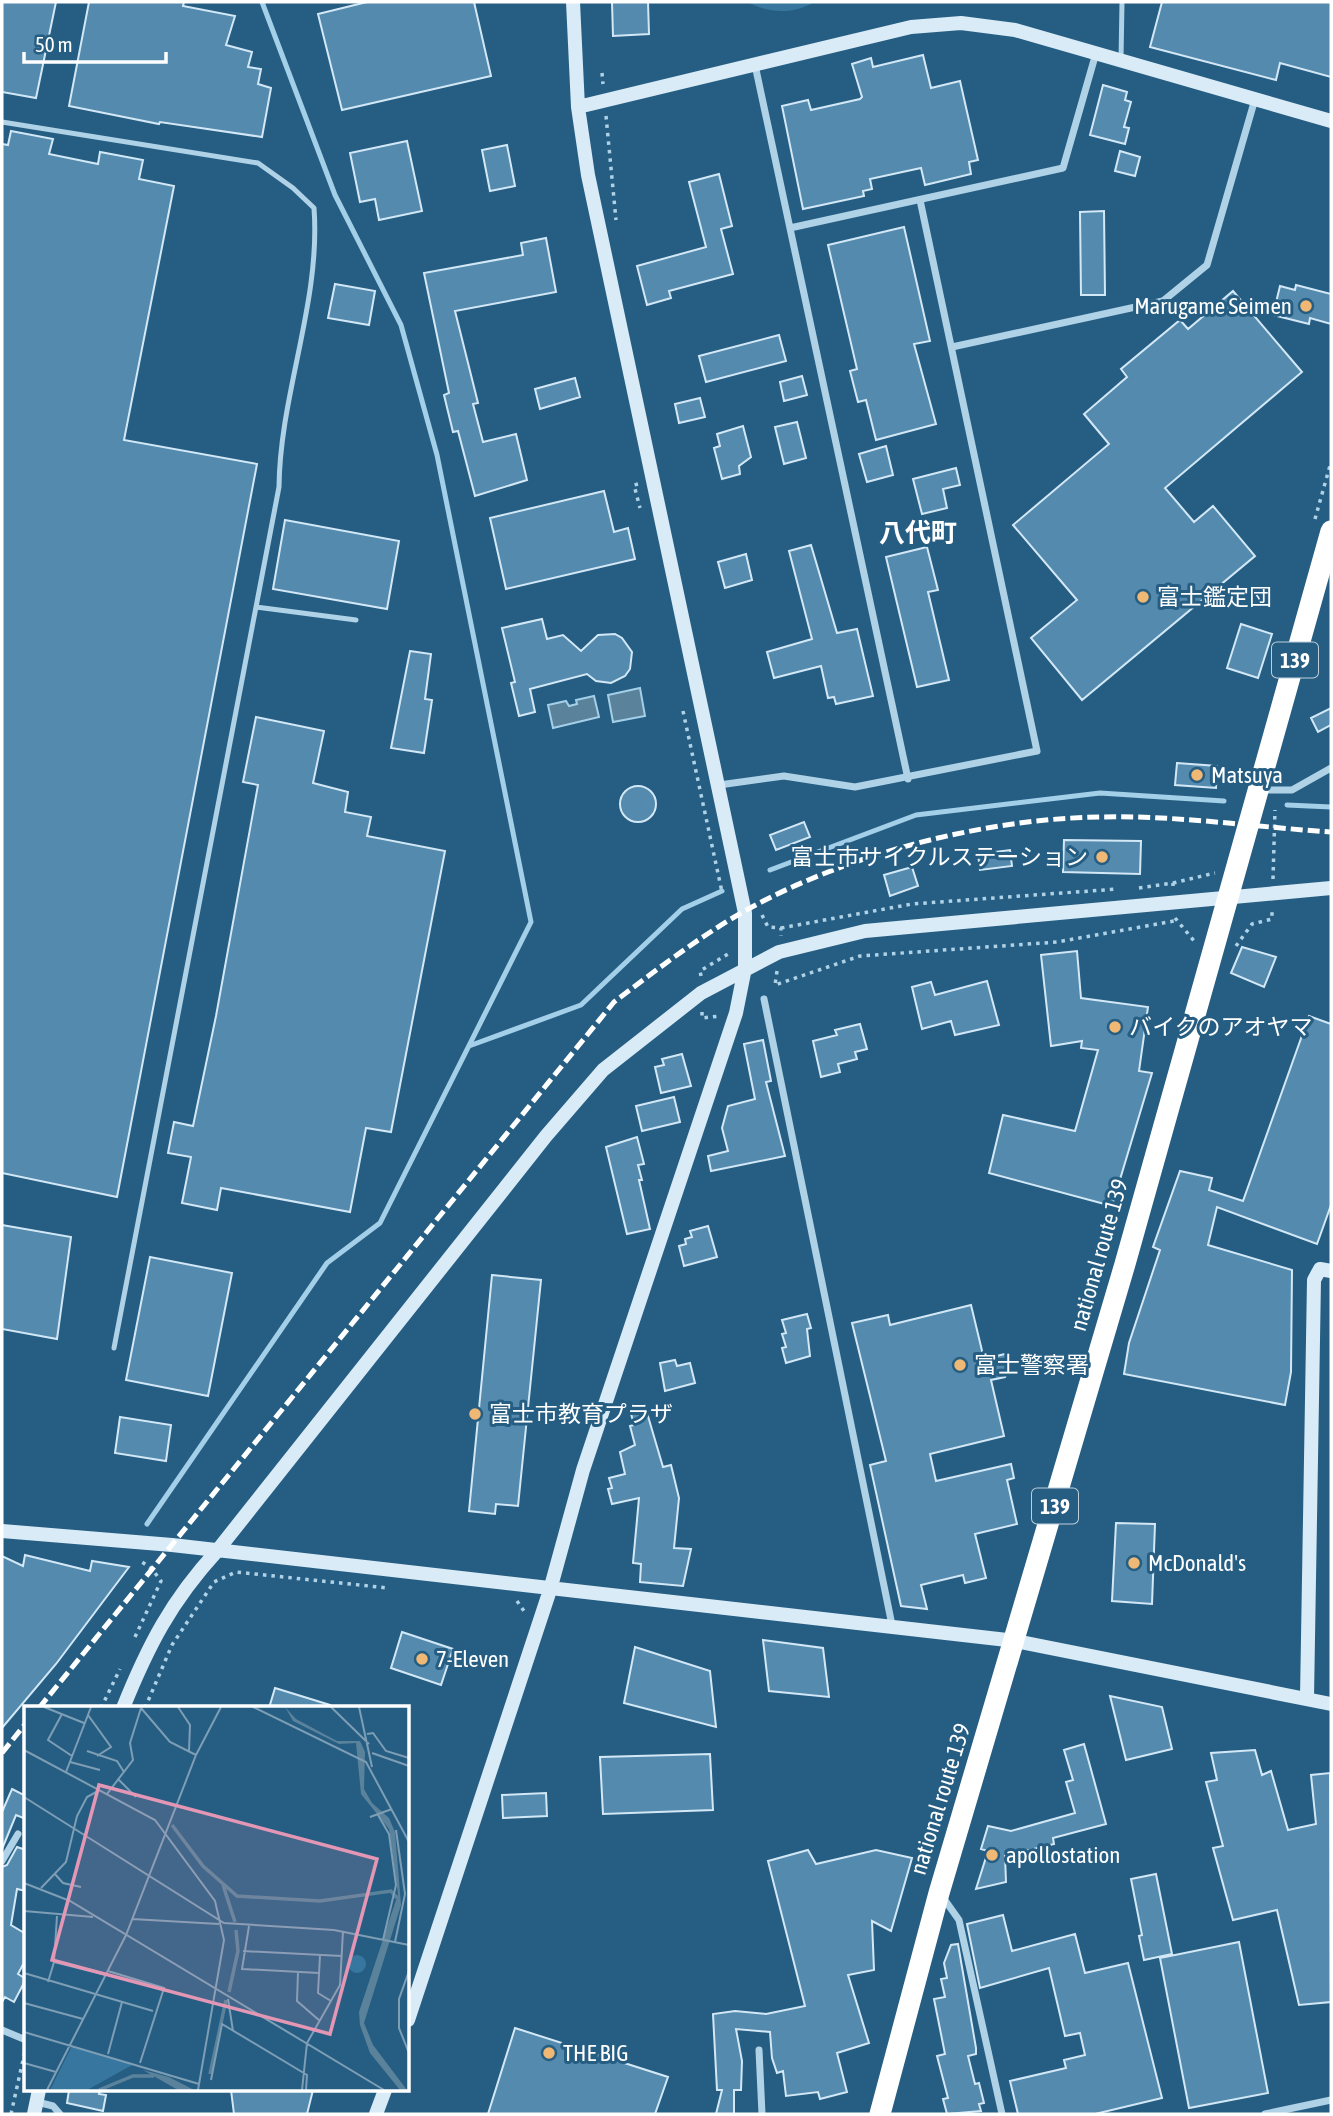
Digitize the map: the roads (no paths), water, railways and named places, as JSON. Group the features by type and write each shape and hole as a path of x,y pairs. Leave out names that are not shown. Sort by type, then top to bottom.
{"highway":[{"name":"national route 139","path":"880,2114 939,1893 1016,1641 1331,531"}],"street":[{"path":"410,2014 550,1590 583,1470 736,1013 745,968 745,913 588,175 578,107 573,2"},
{"path":"578,107 911,27 961,23 1015,30 1331,121"},
{"path":"790,228 1063,168 1096,53"},
{"path":"755,64 908,779"},
{"path":"952,347 1163,300 1207,265 1255,99"},
{"path":"719,785 784,776 855,787 908,779 1037,751 920,200"},
{"path":"1258,789 1292,790 1331,768"},
{"path":"124,1706 147,1650 184,1587 217,1551 537,1147 603,1070 701,993 779,952 865,931 1331,888"},
{"path":"764,999 892,1625"},
{"path":"1307,1699 1314,1280 1320,1269 1331,1271"},
{"path":"2,1531 217,1551 1016,1641 1331,1704"},
{"path":"2,1861 18,1834"},
{"path":"939,1893 959,1920 1002,2114"},
{"path":"2,2030 24,2039"},
{"path":"758,2050 762,2114"},
{"path":"376,2114 383,2092"},
{"path":"1265,2114 1331,2100"},
{"path":"37,2102 53,2106 60,2114"}],"lane":[{"path":"1121,62 1122,2"},
{"path":"2,122 258,163 293,188 314,208 317,245 280,451 279,487 114,1348"},
{"path":"256,607 356,620"}],"waterway":[{"path":"147,1524 327,1263 380,1223 531,922 437,455 401,325 335,195 262,2"},
{"path":"770,870 916,815 1100,793 1224,801"},
{"path":"1287,805 1331,807"},
{"path":"469,1046 581,1005 682,909 722,891"}],"railway":[{"path":"41,1706 614,1002 699,939 754,906 799,884 848,865 898,848 1001,826 1051,820 1128,817 1331,832"},
{"path":"2,1753 24,1726"}],"place":[{"name":"Marugame Seimen","path":"1306,306"},
{"name":"富士鑑定団","path":"1143,597"},
{"name":"Matsuya","path":"1197,775"},
{"name":"富士市サイクルステーション","path":"1102,857"},
{"name":"バイクのアオヤマ","path":"1115,1027"},
{"name":"富士警察署","path":"960,1365"},
{"name":"富士市教育プラザ","path":"475,1414"},
{"name":"McDonald's","path":"1134,1563"},
{"name":"7-Eleven","path":"422,1659"},
{"name":"apollostation","path":"992,1855"},
{"name":"THE BIG","path":"549,2053"}],"district":[{"name":"八代町","path":"918,533"}]}
